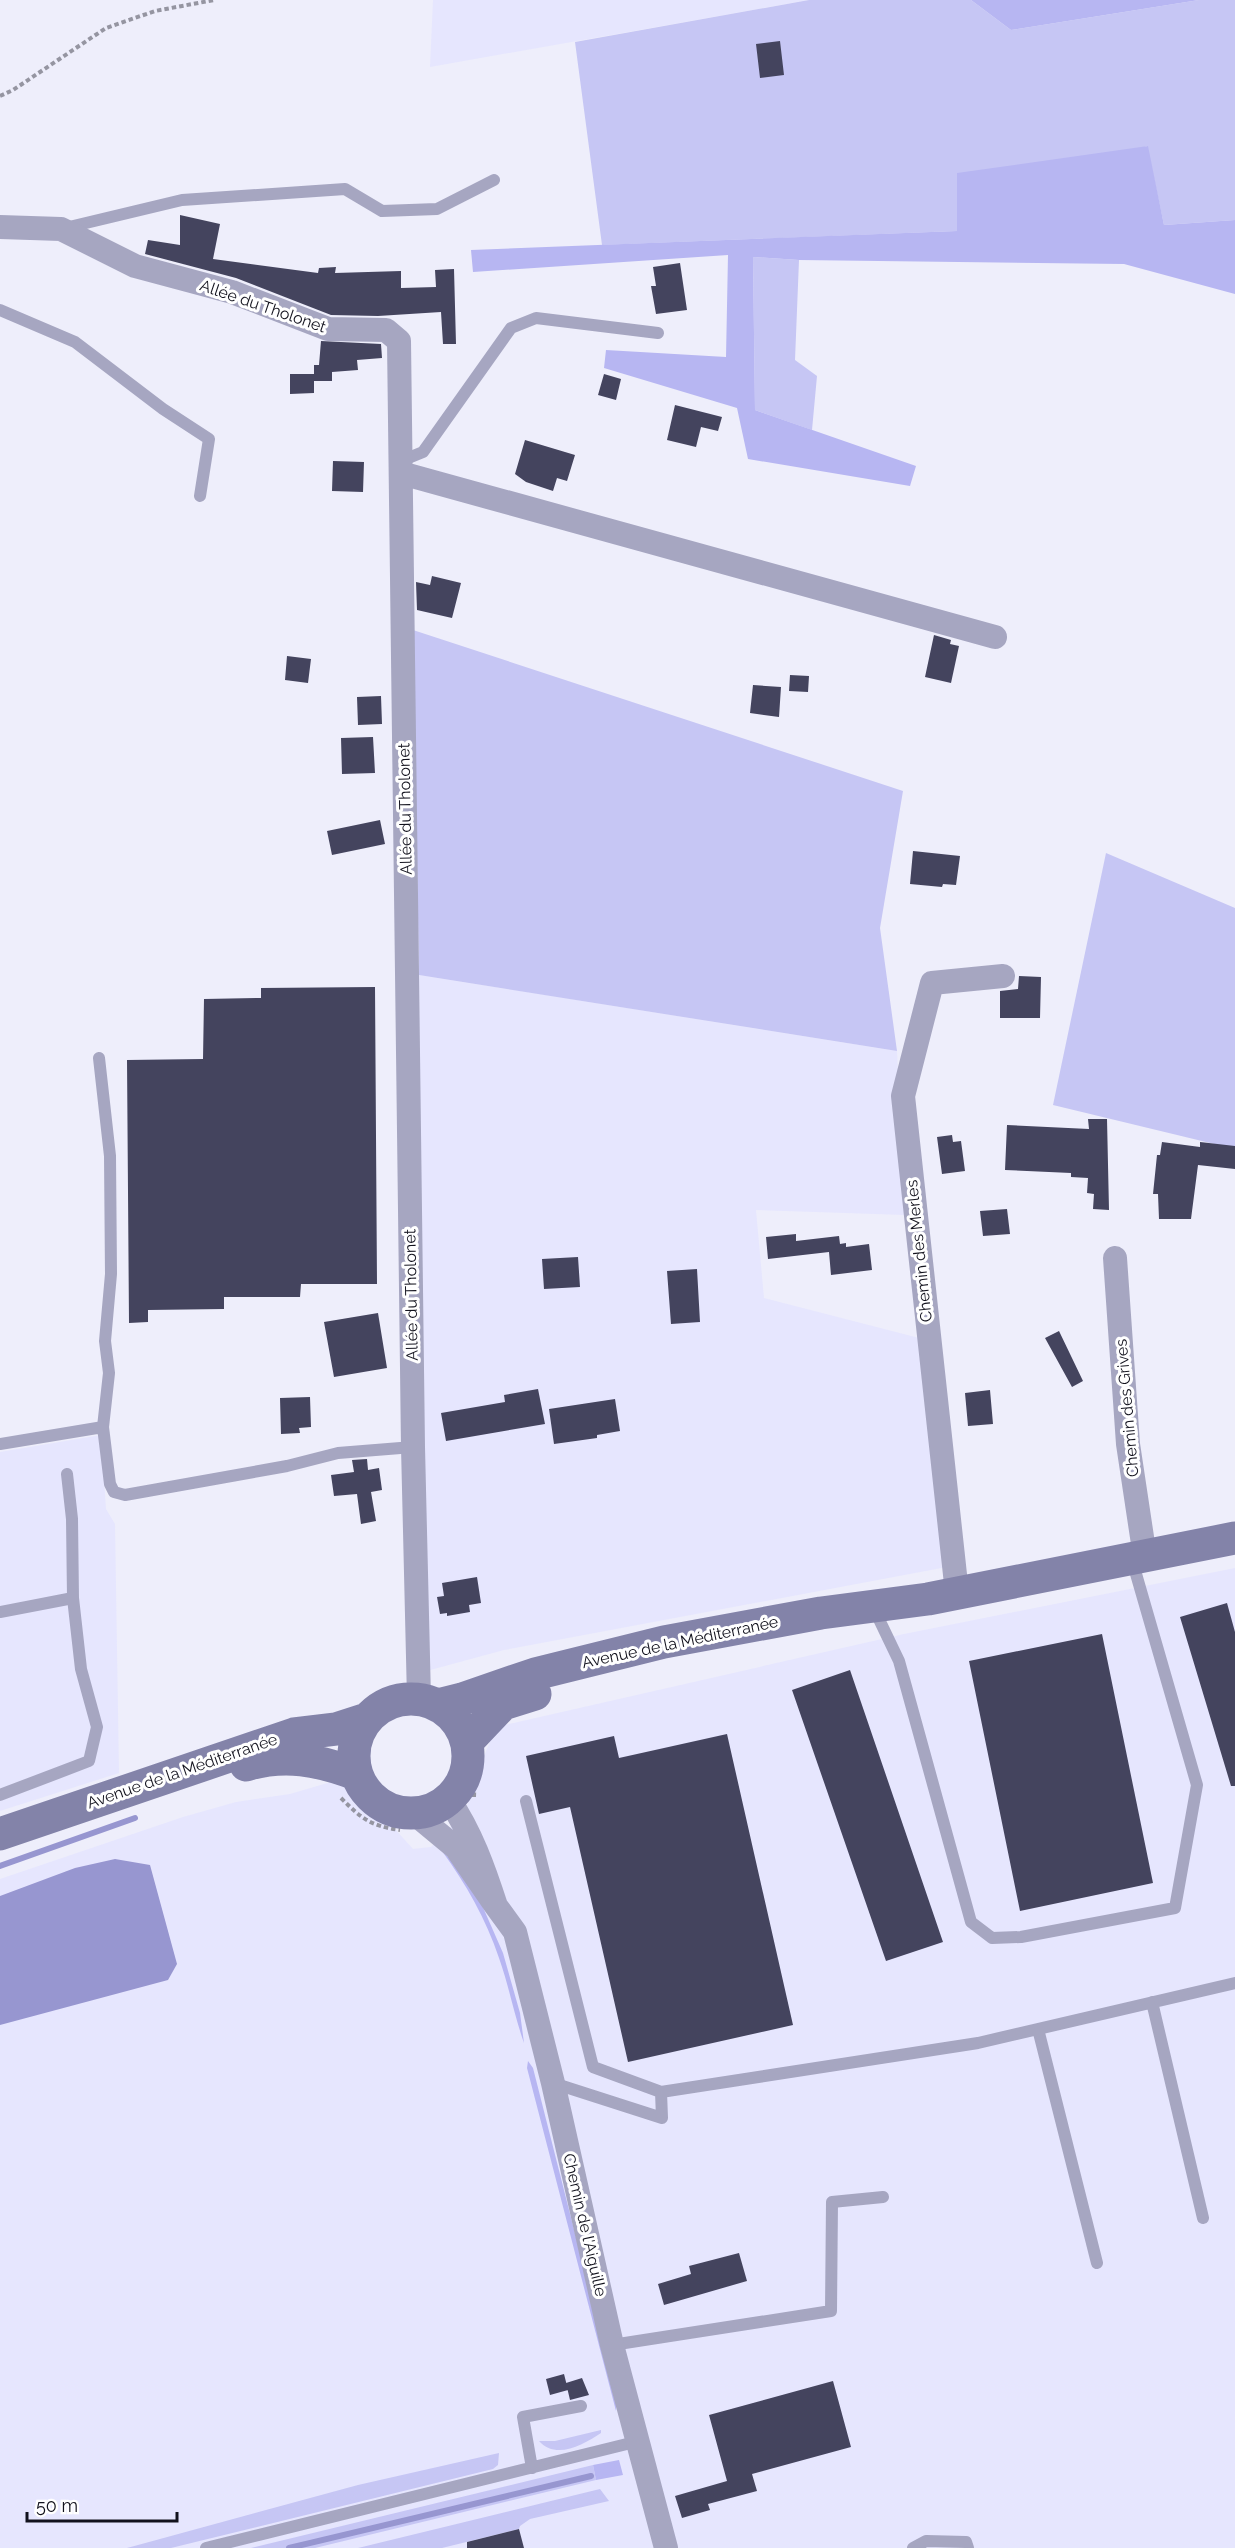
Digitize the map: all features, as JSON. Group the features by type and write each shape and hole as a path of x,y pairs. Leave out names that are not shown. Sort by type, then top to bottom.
{"main road":[{"name":"Avenue de la Méditerranée","path":"429,1702 462,1700 535,1674 664,1642 821,1613 942,1596 1235,1538"},
{"name":"Avenue de la Méditerranée","path":"1139,1558 1235,1551"},
{"name":"Avenue de la Méditerranée","path":"467,1742 502,1704 569,1685 761,1645 942,1596"},
{"path":"400,1700 429,1702 453,1716 464,1731 467,1742 468,1768 461,1785 449,1800 411,1822 378,1804 364,1791 346,1783 357,1735 367,1719 382,1706 400,1700"},
{"name":"Avenue de la Méditerranée","path":"0,1834 283,1737 336,1729 367,1719"},
{"name":"Avenue de la Méditerranée","path":"0,1849 261,1761 285,1759 320,1761 346,1783"}],"street":[{"name":"Allée du Tholonet","path":"0,227 61,229 135,266 232,292 328,329 386,330 399,341 417,1671 429,1702"},
{"path":"401,467 995,637"},
{"name":"Chemin des Merles","path":"942,1596 927,1329 903,1096 932,983 1003,976"},
{"name":"Chemin des Grives","path":"1115,1258 1128,1444 1139,1558"},
{"name":"Chemin de l'Aiguille","path":"449,1800 464,1824 486,1873 496,1906"},
{"name":"Chemin de l'Aiguille","path":"411,1822 456,1848 515,1932 553,2083 612,2345 666,2548"}],"lane":[{"path":"61,229 182,200 345,189 382,211 437,209 494,180"},
{"path":"0,310 75,342 163,409 209,439 200,496"},
{"path":"401,467 423,452 511,328 536,318 658,333"},
{"path":"99,1059 110,1156 111,1274 105,1341 109,1373 103,1427 110,1484 114,1492 125,1495 287,1466 338,1453 413,1447"},
{"path":"0,1444 103,1427"},
{"path":"0,1795 89,1761 97,1727 81,1669 73,1598 72,1520 67,1474"},
{"path":"876,1613 899,1661 972,1922 992,1938 1021,1937 1175,1908 1197,1785 1139,1558"},
{"path":"0,1612 73,1598"},
{"path":"526,1801 593,2067 661,2092 978,2043 1235,1983"},
{"path":"1152,2002 1203,2218"},
{"path":"1038,2029 1097,2263"},
{"path":"553,2083 662,2118 661,2092"},
{"path":"612,2345 831,2311 832,2202 883,2197"},
{"path":"532,2468 523,2416 581,2406"},
{"path":"206,2548 639,2441"},
{"path":"914,2548 926,2541 966,2542 968,2548"}],"path":[{"path":"0,96 14,90 106,28 155,11 214,0"},
{"path":"346,1783 361,1818 378,1827 411,1822"}],"shaded area":[{"path":"433,0 809,0 430,67"},
{"path":"809,0 971,0 1011,30 1199,0 1235,0 1235,220 1164,225 1147,146 957,231 602,245 575,42"},
{"path":"971,0 1199,0 1011,30"},
{"path":"1148,146 1164,225 1235,220 1235,294 1124,264 799,260 753,257 755,410 916,466 910,486 748,459 737,408 604,368 606,350 726,357 728,255 473,272 471,250 957,231 957,173"},
{"path":"753,257 799,260 795,360 817,376 812,430 755,410"},
{"path":"413,630 903,791 880,928 897,1051 419,975"},
{"path":"1106,853 1235,908 1235,1149 1053,1105"},
{"path":"407,973 897,1051 905,1215 756,1210 764,1298 923,1339 947,1567 504,1650 423,1672"},
{"path":"101,1435 106,1509 115,1524 119,1773 0,1811 0,1452"},
{"path":"1235,1568 1235,2548 0,2548 0,1879 183,1817 236,1802 290,1794 348,1777 413,1849 431,1847 465,1812 479,1768 496,1727 904,1634"},
{"path":"442,1851 471,1880 503,1953 520,2013 524,2043 503,1969 488,1929 467,1889"},
{"path":"115,1859 150,1865 177,1964 168,1980 0,2025 0,1896 75,1868"},
{"path":"528,2061 533,2068 617,2399 616,2411 527,2068"},
{"path":"601,2430 601,2433 594,2438 570,2449 553,2449 539,2441 555,2441"},
{"path":"499,2453 498,2465 493,2469 171,2548 127,2548 358,2485"},
{"path":"619,2460 623,2475 596,2480 593,2465"},
{"path":"593,2465 596,2480 315,2548 251,2548"},
{"path":"600,2489 609,2501 530,2519 519,2529 442,2548 358,2548"}],"building":[{"path":"780,41 784,75 760,78 756,44"},
{"path":"180,215 220,224 213,259 318,273 319,268 336,267 335,273 401,271 401,288 436,287 435,270 454,269 456,344 443,344 441,312 378,316 331,315 236,278 145,254 148,240 180,245"},
{"path":"680,263 687,310 656,314 651,286 656,286 653,267"},
{"path":"321,341 381,344 382,358 357,360 358,370 332,372 332,381 314,381 314,393 290,394 290,374 314,374 314,365 319,365"},
{"path":"604,374 621,379 616,400 598,395"},
{"path":"675,405 722,417 718,431 701,427 696,447 667,440"},
{"path":"525,440 575,455 567,481 557,478 553,491 526,482 515,474"},
{"path":"333,461 364,462 363,492 332,491"},
{"path":"432,576 461,583 452,618 417,610 416,582 430,585"},
{"path":"934,635 951,640 950,644 959,646 951,683 925,677"},
{"path":"287,656 311,659 308,683 285,680"},
{"path":"790,675 809,676 808,692 789,691"},
{"path":"753,685 781,687 779,717 750,713"},
{"path":"381,696 382,724 358,725 357,697"},
{"path":"373,737 375,773 342,774 341,738"},
{"path":"380,820 385,844 332,855 327,831"},
{"path":"913,851 960,856 956,885 943,884 942,887 910,884"},
{"path":"1019,976 1041,977 1040,1018 1000,1018 1000,991 1018,989"},
{"path":"375,987 377,1284 301,1284 300,1297 224,1297 224,1309 148,1310 148,1322 129,1323 127,1060 203,1059 204,999 261,998 261,988"},
{"path":"1088,1119 1107,1119 1109,1210 1093,1209 1094,1194 1087,1193 1088,1178 1071,1177 1071,1173 1005,1170 1007,1125 1089,1129"},
{"path":"952,1135 953,1142 961,1141 965,1171 942,1174 937,1137"},
{"path":"1162,1142 1200,1147 1200,1142 1235,1146 1235,1169 1198,1165 1191,1219 1159,1219 1158,1194 1153,1194 1157,1155 1160,1155"},
{"path":"1007,1209 1010,1234 983,1236 980,1211"},
{"path":"796,1234 796,1241 839,1236 840,1244 846,1243 846,1247 869,1244 872,1270 831,1275 829,1252 768,1259 766,1237"},
{"path":"578,1257 580,1287 544,1289 542,1259"},
{"path":"697,1269 700,1322 671,1324 667,1271"},
{"path":"378,1313 387,1368 334,1377 324,1322"},
{"path":"1059,1331 1083,1381 1072,1387 1045,1338"},
{"path":"538,1389 545,1424 446,1441 441,1413 505,1402 504,1395"},
{"path":"990,1390 993,1424 968,1426 965,1393"},
{"path":"310,1397 311,1427 299,1428 300,1433 281,1434 280,1398"},
{"path":"615,1399 620,1431 597,1435 597,1438 554,1444 549,1409"},
{"path":"367,1459 368,1470 379,1468 382,1490 371,1492 376,1521 361,1524 357,1494 334,1496 331,1475 354,1472 352,1460"},
{"path":"477,1577 481,1603 469,1605 470,1612 447,1616 447,1613 440,1614 437,1597 444,1596 442,1583"},
{"path":"1227,1603 1235,1632 1235,1786 1231,1786 1180,1617"},
{"path":"1102,1634 1153,1883 1020,1911 969,1661"},
{"path":"850,1670 943,1942 886,1961 792,1690"},
{"path":"727,1734 793,2025 628,2062 570,1807 539,1814 526,1756 614,1736 619,1758"},
{"path":"739,2253 747,2281 664,2305 658,2284 691,2274 689,2266"},
{"path":"564,2374 568,2390 550,2395 546,2379"},
{"path":"582,2378 589,2395 570,2400 566,2383"},
{"path":"833,2381 851,2447 752,2474 757,2491 708,2504 710,2510 682,2518 675,2496 727,2481 709,2415"},
{"path":"519,2529 524,2548 467,2548 467,2542"}],"waterway":[{"path":"0,1866 135,1818"},
{"path":"289,2548 591,2476"}]}
